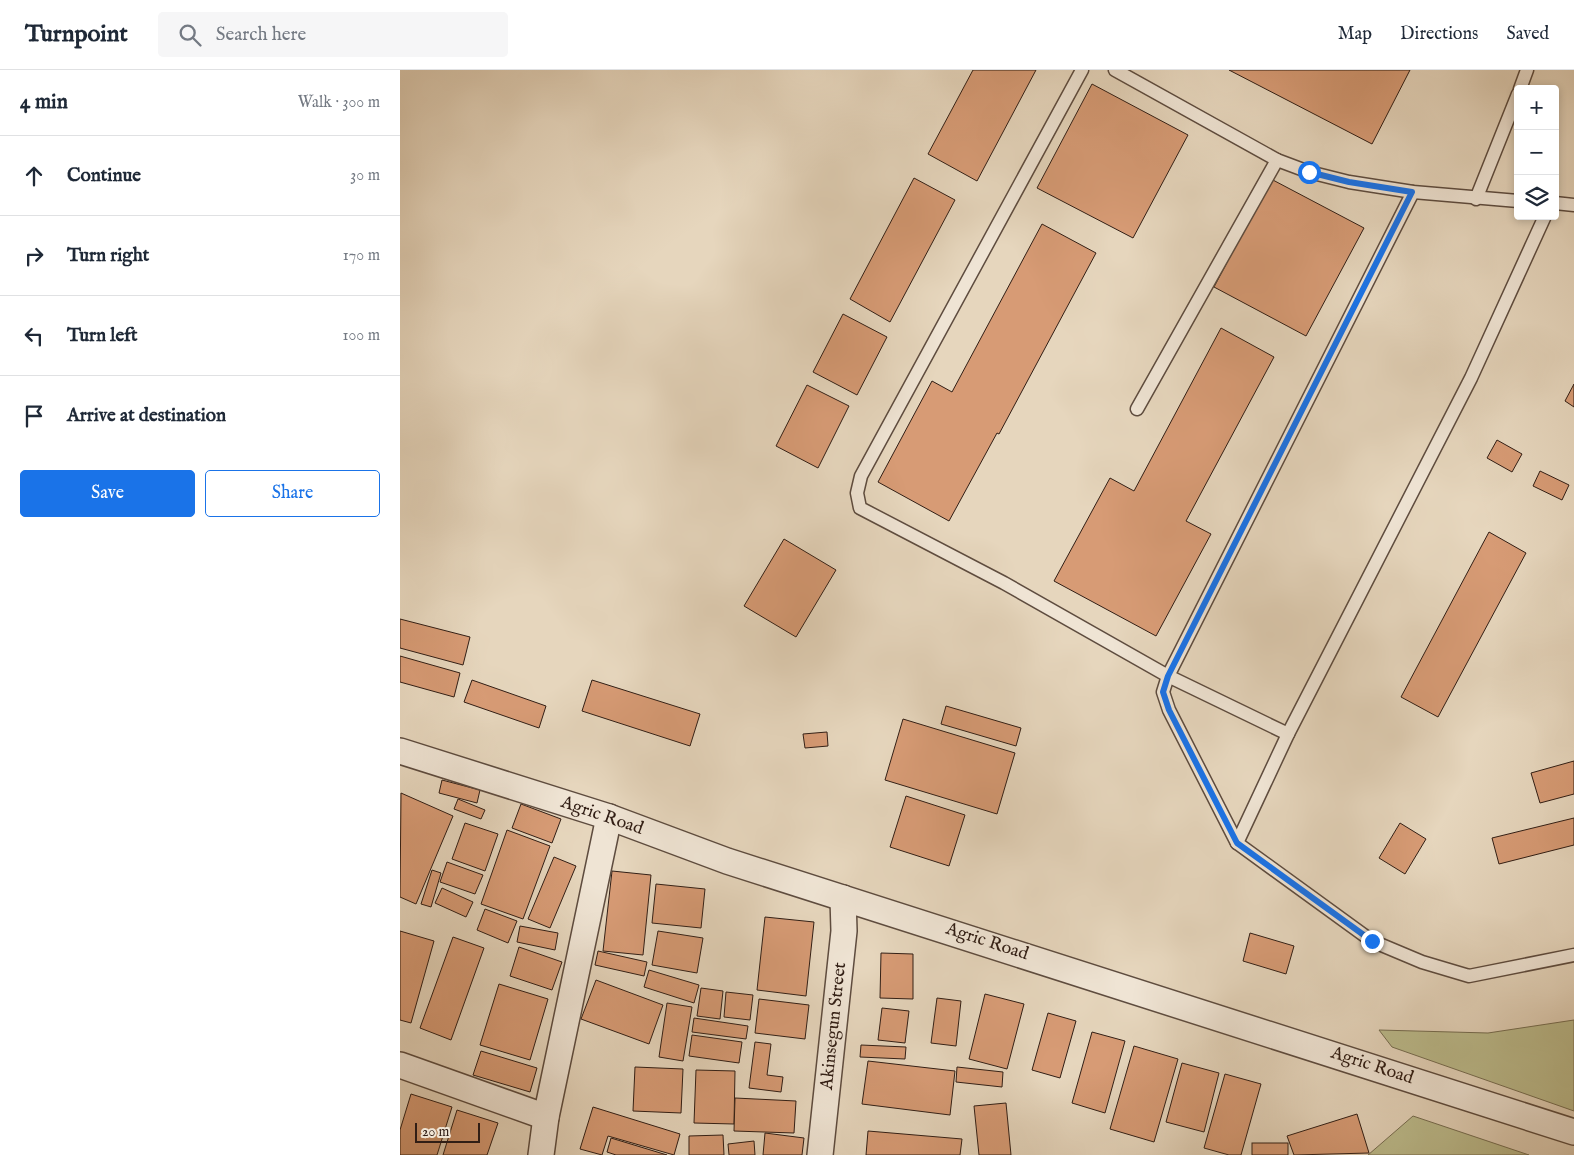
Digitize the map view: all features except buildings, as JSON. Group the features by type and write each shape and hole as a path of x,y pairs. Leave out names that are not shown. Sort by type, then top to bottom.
{"street":[{"name":"Agric Road","path":"400,751 609,817 727,861 1544,1120 1574,1132"},
{"path":"541,1155 546,1116 609,817"},
{"name":"Akinsegun Street","path":"820,1155 844,930 843,898"},
{"path":"400,1065 546,1116"}],"lane":[{"path":"1082,70 861,476 857,492 860,508 1004,583 1168,676 1288,734"},
{"path":"1115,70 1277,160 1309,172 1349,182 1412,192 1514,201"},
{"path":"1521,85 1527,70"},
{"path":"1476,199 1514,104"},
{"path":"1137,409 1277,160"},
{"path":"1412,192 1168,676 1163,692 1169,710 1237,843 1372,941 1422,962 1469,976 1574,955"},
{"path":"1559,203 1574,205"},
{"path":"1237,843 1288,734 1471,378 1543,220"}],"green space":[{"path":"1574,1020 1574,1111 1392,1047 1379,1030 1488,1033"},
{"path":"1413,1116 1529,1155 1368,1155"}],"route":[{"path":"1309,172 1349,182 1412,192 1168,676 1163,692 1169,710 1237,843 1372,941"}]}
